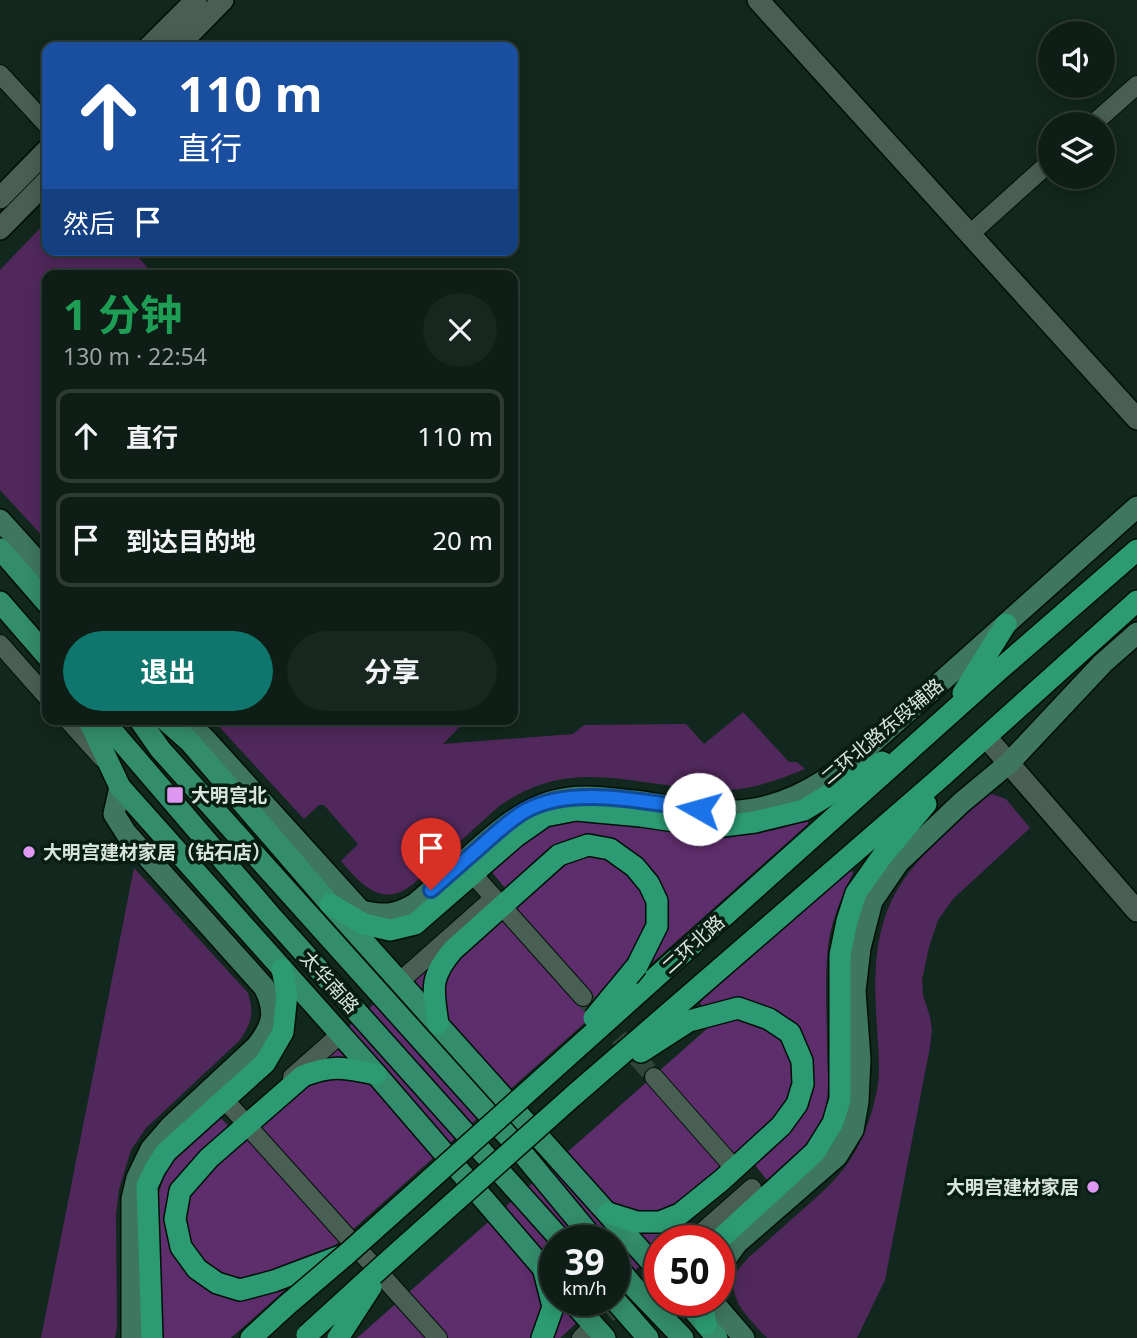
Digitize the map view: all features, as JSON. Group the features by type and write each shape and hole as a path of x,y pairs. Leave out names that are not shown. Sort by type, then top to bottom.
{"highway":[{"name":"二环北路","path":"251,1338 1137,550"},
{"name":"二环北路","path":"305,1337 572,1097 979,743 1137,601"},
{"path":"948,716 1006,624"},
{"path":"330,904 364,924 390,930 415,925 515,837 545,816 576,810 715,827 755,822 804,810 928,734"},
{"path":"735,1225 815,1152 832,1123 841,1099 840,955 856,892 883,855 979,743"},
{"path":"438,1024 433,990 440,965 453,950 559,855 588,845 610,849 635,867 649,884 657,901 657,926 637,966 548,1074"},
{"path":"152,1338 147,1186 166,1152 265,1063 283,1032 287,994 282,969"},
{"path":"572,1097 689,1021 738,1008 769,1019 789,1033 802,1061 803,1084 797,1104 782,1126 722,1181 680,1214 660,1222 637,1222 608,1213"},
{"path":"348,1253 274,1281 240,1290 218,1283 197,1269 181,1247 175,1219 180,1191 209,1158 303,1076 323,1068 344,1068 376,1074"},
{"path":"338,1338 386,1263"},
{"path":"542,1338 550,1316"}],"main road":[{"name":"二环北路东段辅路","path":"191,725 361,911 380,915 400,913 464,865 507,823 528,810 552,801 596,796 726,811 757,808 785,801 812,789 835,775 1137,507"},
{"path":"0,520 42,566"},
{"path":"0,549 42,597"},
{"path":"0,603 42,650"},
{"path":"735,1246 771,1209 837,1156 853,1130 858,1102 860,1059 855,991 860,948 872,901 898,863 961,803 1009,763 1103,663 1137,633"},
{"path":"91,725 116,778 539,1263"},
{"name":"太华南路","path":"107,725 271,916 548,1225"},
{"name":"太华南路","path":"143,725 160,749 514,1143 582,1225"},
{"path":"171,725 190,742 330,904 644,1254"},
{"path":"116,778 114,814 126,833 257,978 272,1002 266,1034 216,1090 170,1127 152,1149 137,1178 132,1199 132,1338"},
{"path":"630,1282 683,1338"},
{"path":"580,1316 591,1336"},
{"path":"629,1316 648,1338"},
{"path":"698,1316 711,1331"},
{"path":"725,1316 744,1338"}],"street":[{"path":"154,42 196,0"},
{"path":"182,42 223,0"},
{"path":"758,0 1137,419"},
{"path":"0,74 42,120"},
{"path":"1107,112 1137,85"},
{"path":"0,198 42,155"},
{"path":"970,234 1038,173"},
{"path":"0,229 42,186"},
{"path":"0,644 42,691"},
{"path":"72,725 116,778"},
{"path":"979,743 1009,763 1137,911"},
{"path":"407,975 495,898 479,881"},
{"path":"508,913 583,997"},
{"path":"247,1124 334,1040"},
{"path":"654,1077 728,1161"},
{"path":"231,1107 438,1338"},
{"path":"709,1225 750,1186"}],"shaded area":[{"path":"42,226 42,256 137,256 150,270 42,270 42,536 0,490 0,270"},
{"path":"743,712 789,762 797,762 805,769 757,786 727,790 604,777 562,779 541,784 498,807 412,885 401,892 381,894 364,885 341,861 358,844 324,805 319,805 304,819 218,725 461,725 443,744 573,734 584,725 686,724 704,744"},
{"path":"992,794 1006,799 1030,828 953,899 938,920 929,947 922,980 932,1030 930,1047 885,1280 857,1338 767,1338 741,1308 735,1293 737,1271 831,1184 856,1150 869,1121 878,1082 875,979 878,947 885,917 899,886 921,858 986,796"},
{"path":"576,820 724,837 774,830 805,820 808,824 231,1338 157,1338 157,1201 166,1172 179,1151 217,1114 232,1130 505,888 491,871 508,855 539,832"},
{"path":"134,868 248,993 251,1017 240,1040 146,1128 131,1150 119,1189 116,1215 115,1338 41,1338"},
{"path":"851,869 853,873 836,914 827,952 827,1099 823,1116 813,1135 791,1159 767,1180 754,1164 686,1225 644,1225 644,1262 630,1275 630,1225 539,1225 539,1316 584,1316 560,1338 357,1338 709,1027 700,1002"}],"tunnel":[{"path":"334,1040 407,975"},
{"path":"583,997 654,1077"},
{"path":"587,1332 644,1283"}],"place":[{"name":"大明宫北","path":"175,795"},
{"name":"大明宫建材家居（钻石店）","path":"29,852"},
{"name":"大明宫建材家居","path":"1093,1187"}],"route":[{"path":"431,890 507,823 528,810 552,801 596,796 699,809"}]}
